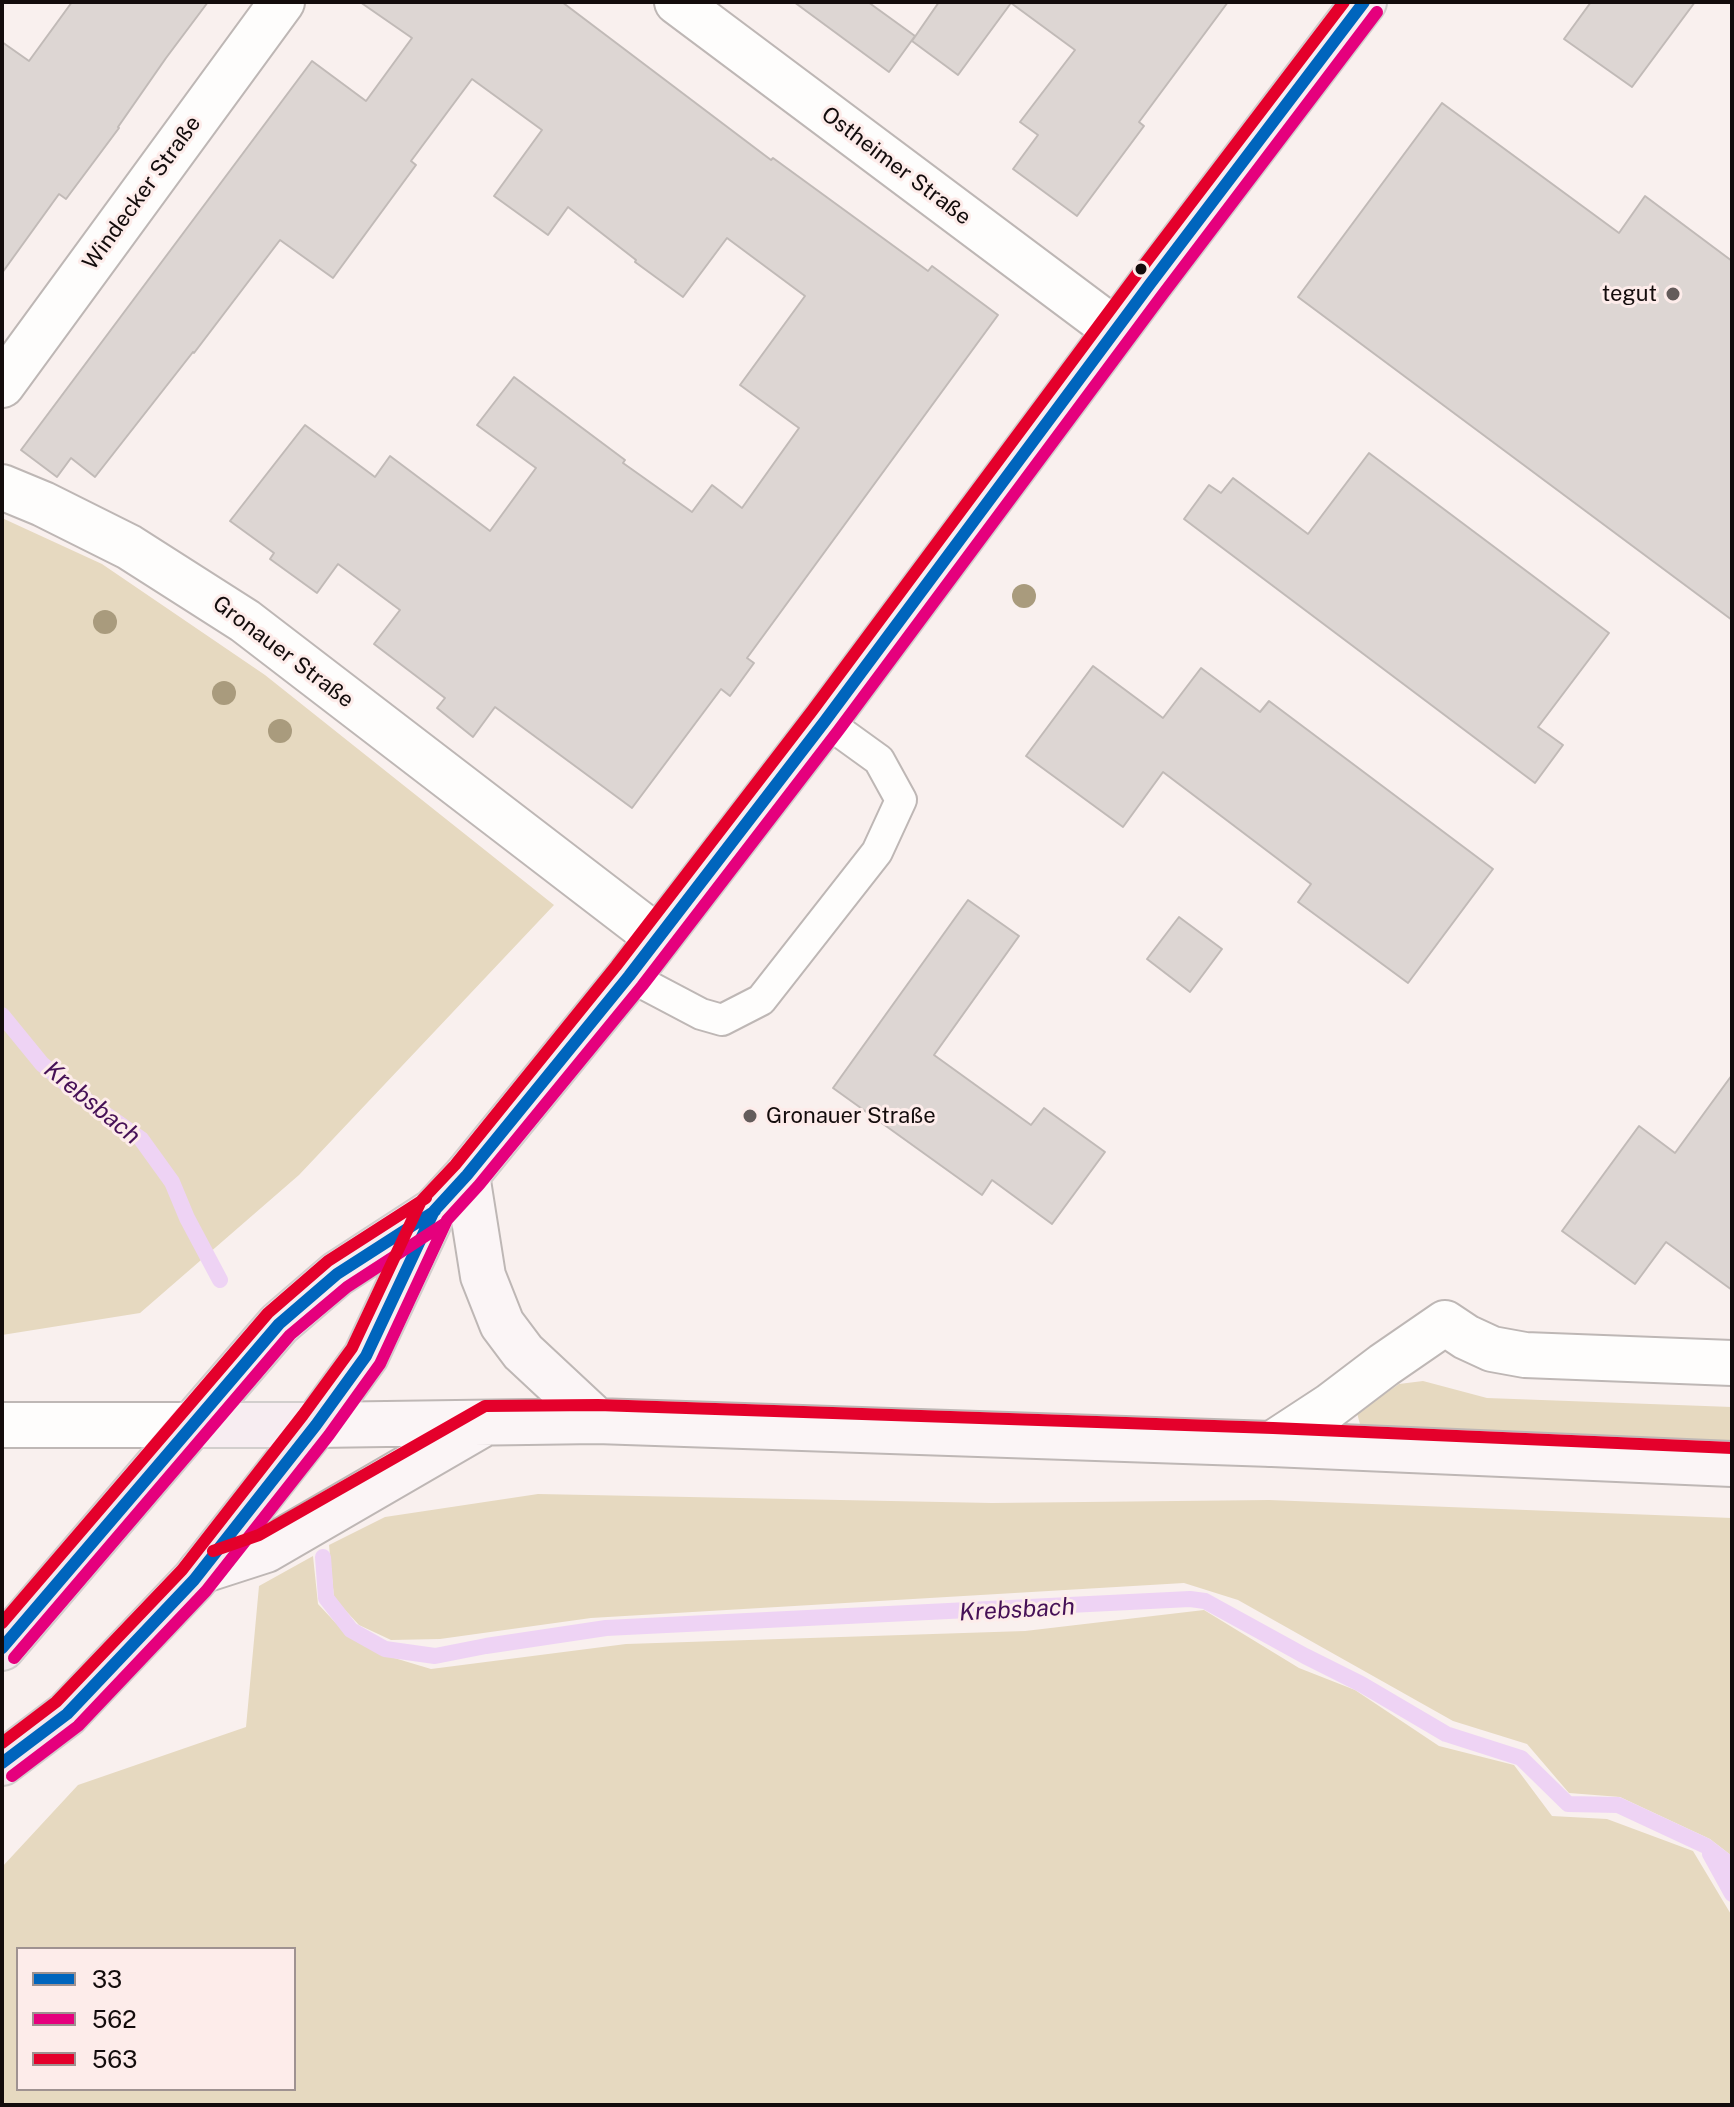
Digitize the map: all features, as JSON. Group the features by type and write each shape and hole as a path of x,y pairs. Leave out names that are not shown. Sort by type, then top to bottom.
{"highway":[{"path":"2,1648 192,1425"},
{"path":"2,1763 67,1714 201,1571 316,1425"}],"main road":[{"path":"192,1425 279,1324 337,1274 434,1211 467,1175 629,976 825,721 1115,330 1364,2"},
{"path":"467,1175 483,1276 502,1324 523,1352 597,1421"},
{"path":"316,1425 366,1356 434,1211"},
{"path":"192,1425 597,1421 1272,1444 1732,1464"},
{"path":"201,1571 266,1550 487,1422"}],"street":[{"name":"Windecker Straße","path":"2,385 282,2"},
{"name":"Ostheimer Straße","path":"677,2 1115,330"},
{"name":"Gronauer Straße","path":"2,487 129,547 245,621 658,938"},
{"path":"1272,1444 1445,1323 1492,1349 1525,1355 1732,1363"},
{"path":"2,1425 192,1425"}],"lane":[{"path":"629,976 701,1014 722,1020 761,1000 877,852 901,800 879,760 825,721"}],"shaded area":[{"path":"2,518 102,564 265,675 554,905 299,1175 140,1313 2,1335"},
{"path":"1423,1381 1487,1398 1732,1407 1732,1441 1361,1428 1357,1413 1399,1384"},
{"path":"538,1494 992,1503 1269,1500 1732,1518 1732,1856 1710,1839 1620,1797 1569,1793 1527,1744 1453,1721 1238,1600 1184,1583 591,1618 440,1639 391,1640 359,1625 334,1598 329,1545 385,1517"},
{"path":"313,1556 318,1604 346,1634 381,1654 431,1669 626,1644 1025,1631 1204,1610 1299,1668 1355,1690 1439,1746 1514,1765 1552,1816 1607,1819 1693,1851 1732,1916 1732,2105 2,2105 2,1867 78,1785 246,1727 259,1586"}],"building":[{"path":"72,2 208,2 66,199 59,194 2,273 2,42 29,61"},
{"path":"360,2 562,2 771,160 773,158 928,271 932,266 998,315 747,658 754,663 730,696 721,689 632,808 495,707 473,737 437,708 445,698 374,644 400,610 338,564 317,593 270,559 274,553 230,521 305,425 375,477 390,456 490,531 536,468 477,425 514,377 625,460 623,463 692,512 712,485 742,508 799,428 740,385 805,296 727,238 683,297 568,207 548,235 494,196 542,130 472,79 411,161 416,165 333,278 280,240 95,477 71,458 57,477 21,450 312,61 366,101 412,38"},
{"path":"794,2 868,2 915,36 889,72"},
{"path":"939,2 1228,2 1139,122 1144,126 1077,216 1013,169 1038,135 1020,122 1075,50 1011,3 958,75 912,41"},
{"path":"1591,2 1695,2 1632,87 1564,39"},
{"path":"1442,103 1619,233 1645,196 1732,261 1732,620 1298,297"},
{"path":"1369,453 1609,633 1538,727 1563,745 1535,783 1184,519 1209,485 1221,493 1233,478 1308,534"},
{"path":"1093,666 1163,718 1201,668 1260,712 1269,701 1493,869 1408,983 1298,902 1311,884 1163,772 1123,827 1026,756"},
{"path":"968,900 1019,936 934,1055 1031,1125 1044,1108 1105,1152 1052,1224 992,1180 982,1195 833,1088"},
{"path":"1179,917 1222,949 1190,992 1147,959"},
{"path":"1732,1075 1732,1290 1666,1242 1635,1284 1562,1231 1639,1126 1675,1153"}],"waterway":[{"name":"Krebsbach","path":"2,1015 42,1064 141,1139 172,1182 220,1280"},
{"name":"Krebsbach","path":"323,1557 326,1598 351,1630 385,1649 435,1656 606,1628 1190,1599 1205,1601 1361,1684 1446,1734 1521,1758 1568,1804 1618,1805 1706,1846 1732,1866"},
{"name":"Krebsbach","path":"1710,1854 1732,1894"}],"transit line":[{"name":"563","path":"2,1743 56,1702 182,1570 303,1415 352,1348 421,1201 455,1165 616,966 812,711 1344,2"},
{"name":"33","path":"2,1763 67,1714 194,1580 316,1425 366,1356 434,1211 467,1175 629,976 825,721 1364,2"},
{"name":"562","path":"12,1776 78,1726 206,1591 329,1435 380,1364 447,1220 642,986 838,731 1377,12"},
{"name":"563","path":"2,1623 268,1313 328,1261 426,1198"},
{"name":"33","path":"2,1648 279,1324 337,1274 435,1211"},
{"name":"562","path":"14,1658 290,1335 347,1287 444,1224"},
{"name":"563","path":"213,1551 259,1535 485,1406 598,1405 1273,1428 1732,1448"}],"place":[{"name":"tegut","path":"1673,294"},
{"name":"Gronauer Straße","path":"750,1116"}]}
